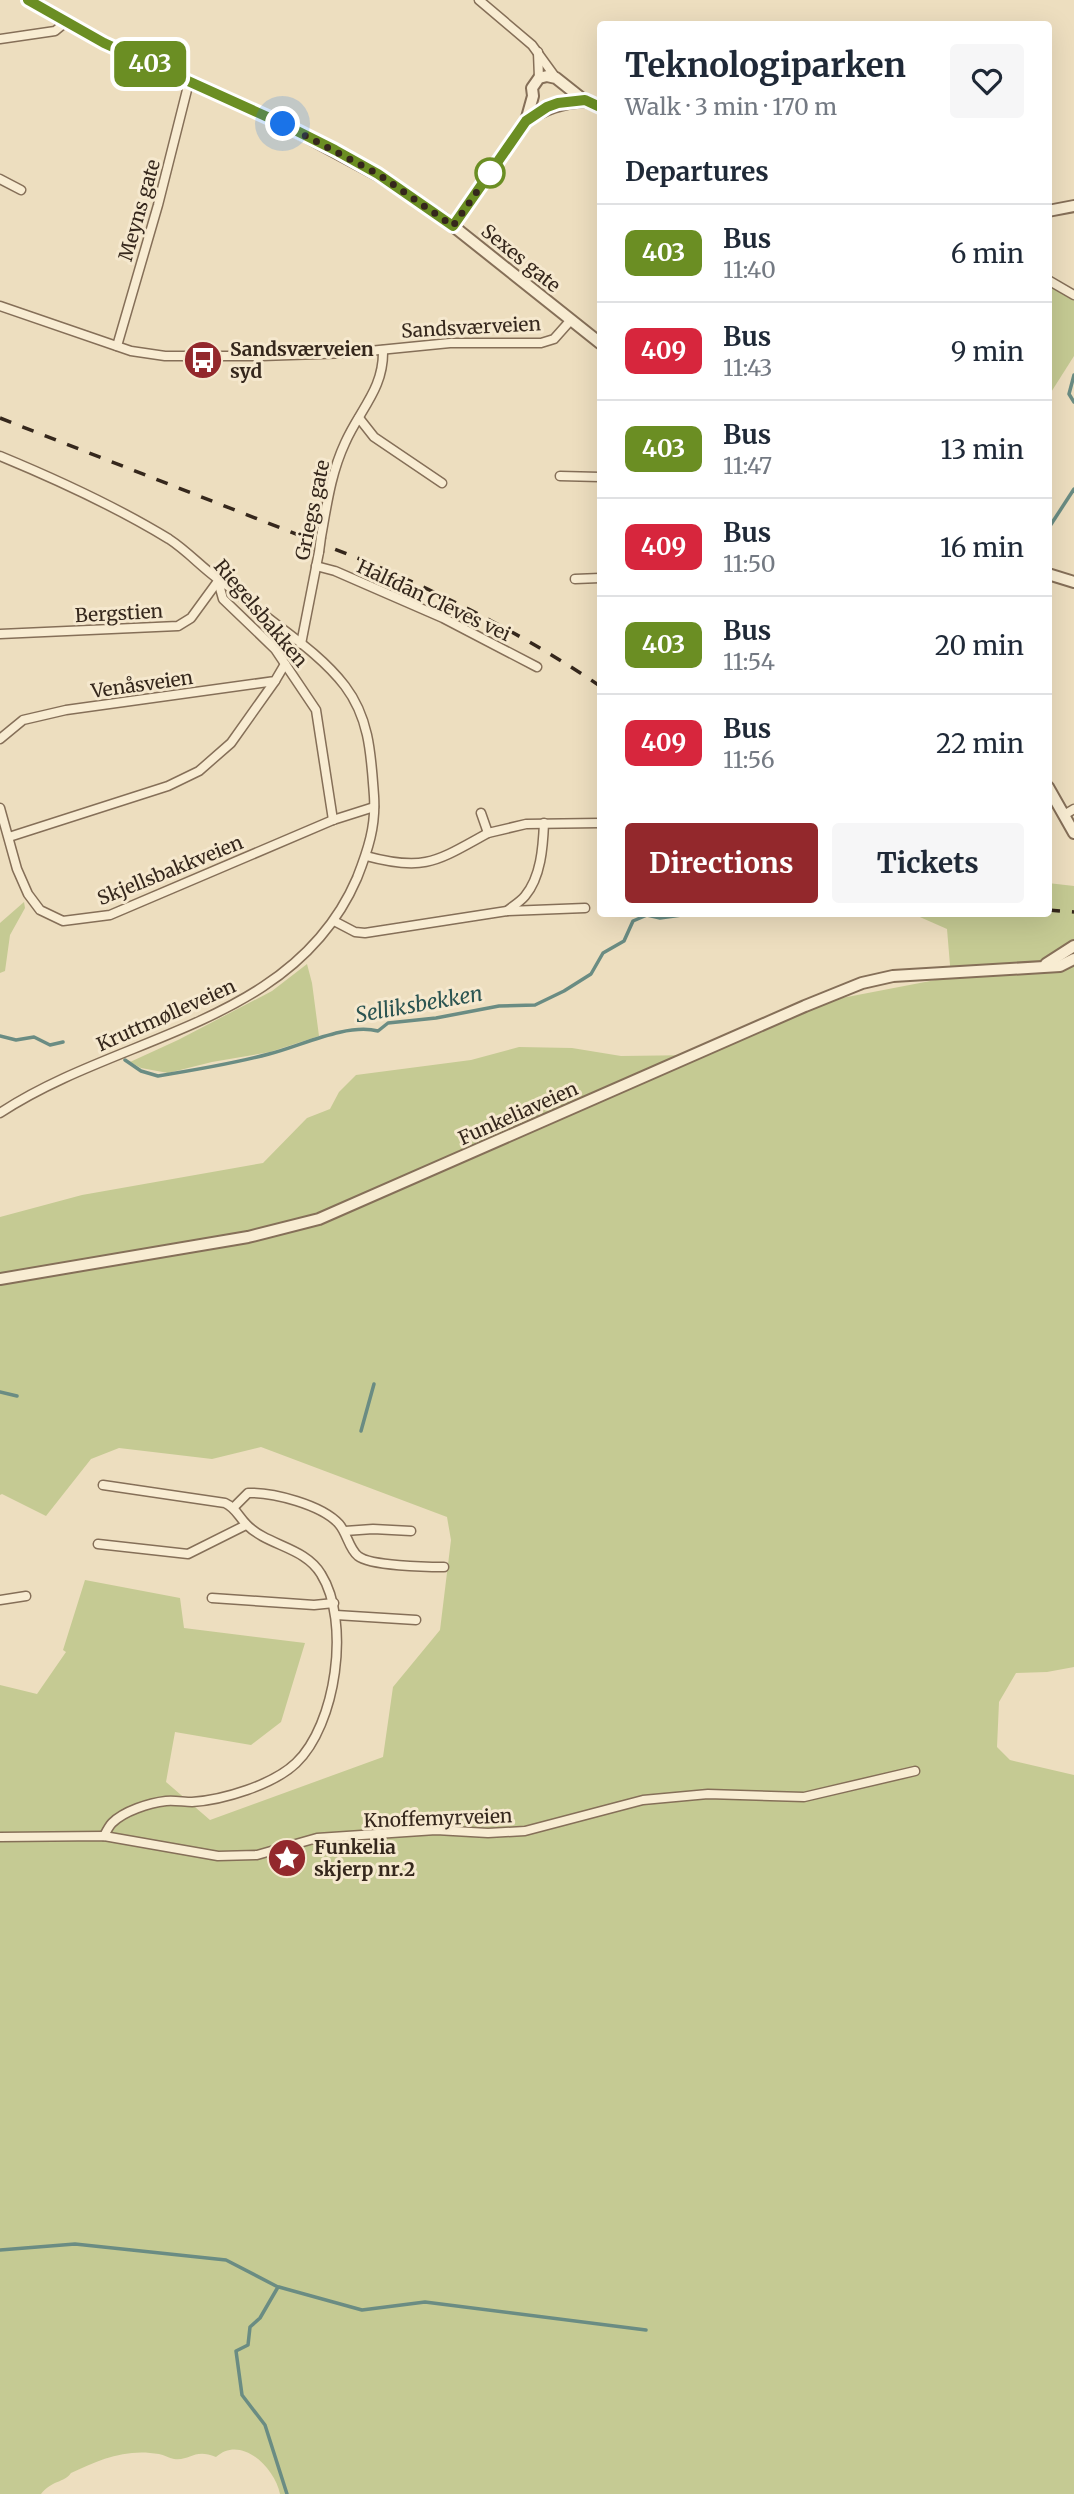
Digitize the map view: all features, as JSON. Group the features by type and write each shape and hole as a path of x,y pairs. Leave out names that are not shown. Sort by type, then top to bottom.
{"street":[{"name":"Sexes gate","path":"27,0 104,43 283,124 378,174 453,226 570,321"},
{"path":"479,0 489,3 538,52 559,81 563,94 553,105 526,121"},
{"path":"0,39 55,31 66,22"},
{"path":"453,226 526,121 533,96 532,88 539,78 538,52"},
{"path":"539,78 547,76 559,81 597,106"},
{"name":"Meyns gate","path":"117,346 158,205 189,82"},
{"path":"533,96 538,104 553,105 585,100"},
{"path":"0,179 21,190"},
{"path":"1052,210 1074,206"},
{"path":"1052,282 1074,295"},
{"name":"Sandsværveien","path":"0,306 117,346 145,353 176,356 261,356 450,343 541,343 554,339 570,321"},
{"path":"570,321 597,340"},
{"name":"Griegs gate","path":"301,644 331,481 338,459 379,383 383,349"},
{"path":"359,418 374,437 442,483"},
{"name":"Riegelsbakken","path":"0,456 77,488 172,541 218,581 223,599 267,640 316,710 333,820"},
{"path":"560,476 597,477"},
{"name":"Halfdan Cleves vei","path":"316,566 335,571 443,618 537,667"},
{"path":"1052,575 1074,582"},
{"path":"575,579 597,579"},
{"name":"Kruttmølleveien","path":"0,1113 23,1098 84,1069 158,1040 256,993 310,948 334,921 348,898 366,856 372,839 374,807 370,742 363,719 344,685 301,644 233,589 218,581"},
{"name":"Bergstien","path":"0,634 178,626 191,618 218,581"},
{"path":"9,837 168,786 199,771 231,743 285,663"},
{"name":"Venåsveien","path":"0,739 23,720 66,710 275,681"},
{"path":"1052,794 1074,840"},
{"name":"Skjellsbakkveien","path":"0,808 28,894 40,910 63,921 110,915 333,820 374,807"},
{"path":"1064,815 1074,809"},
{"path":"481,813 488,833"},
{"path":"366,856 394,863 422,864 442,859 488,833 507,827 597,823"},
{"path":"507,911 526,895 535,878 543,850 544,824"},
{"path":"334,921 355,932 365,933 507,911 585,908"},
{"name":"Funkeliaveien","path":"1044,965 1074,946"},
{"name":"Funkeliaveien","path":"0,1279 248,1237 304,1224 380,1194 717,1044 862,984 909,974 1060,966 1074,959"},
{"path":"103,1485 225,1503 234,1507 246,1525 306,1557 320,1572 334,1603 336,1615 335,1676 319,1730 296,1763 266,1783 223,1797 193,1802 165,1801 131,1811 112,1823 104,1836"},
{"path":"234,1507 248,1493 274,1496 325,1514 338,1523 361,1558 444,1567"},
{"path":"97,1544 188,1554 246,1525"},
{"path":"345,1531 411,1531"},
{"path":"0,1600 26,1596"},
{"path":"212,1598 314,1605 334,1603"},
{"path":"336,1615 416,1620"},
{"name":"Knoffemyrveien","path":"0,1838 104,1836 218,1856 235,1856 257,1854 317,1838 436,1830 488,1833 525,1831 643,1800 708,1794 804,1797 915,1771"}],"green space":[{"path":"1052,278 1074,291 1074,356 1052,391"},
{"path":"1052,883 1074,886 1074,1667 1047,1672 1016,1673 999,1702 997,1747 1010,1760 1074,1775 1074,2494 280,2494 277,2484 264,2465 256,2457 236,2449 216,2457 198,2454 180,2459 159,2454 124,2454 71,2473 41,2494 0,2494 0,1685 37,1694 66,1652 63,1650 85,1580 180,1598 184,1628 305,1643 281,1722 251,1745 175,1732 166,1782 210,1820 383,1757 393,1687 440,1630 451,1540 447,1517 261,1447 212,1459 119,1448 91,1459 46,1516 0,1495 0,1217 82,1195 263,1163 307,1118 330,1109 339,1092 356,1075 471,1060 519,1047 572,1048 621,1056 698,1055 821,1002 951,977 947,929 920,917 1052,917"},
{"path":"24,902 25,908 10,935 5,971 0,973 0,923"},
{"path":"307,964 319,1036 270,1052 168,1073 141,1068 130,1062 272,991"}],"waterway":[{"name":"Selliksbekken","path":"1074,375 1069,394 1074,402"},
{"name":"Selliksbekken","path":"1052,523 1074,489"},
{"name":"Selliksbekken","path":"125,1060 141,1071 158,1076 255,1058 352,1030 378,1031 388,1023 436,1018 499,1006 535,1005 591,974 603,953 624,941 633,921 642,917"},
{"name":"Selliksbekken","path":"656,917 667,917"},
{"path":"0,1036 16,1040 34,1037 50,1045 63,1042"},
{"path":"361,1431 374,1384"},
{"path":"0,1392 17,1396"},
{"path":"0,2250 75,2244 226,2260 278,2287 260,2318 250,2327 248,2345 236,2351 242,2395 265,2425 287,2494"},
{"path":"279,2287 362,2310 425,2302 646,2330"}],"railway":[{"path":"0,418 396,574 515,634 597,684"},
{"path":"1052,910 1074,912"}],"bus line":[{"name":"403","path":"28,0 104,43 335,150 378,174 453,226 526,121 558,103 585,100 597,106"}],"place":[{"name":"Sandsværveien syd","path":"203,360"},
{"name":"Funkelia skjerp nr.2","path":"287,1858"}],"route":[{"path":"283,124 378,174 453,226 490,173"}]}
